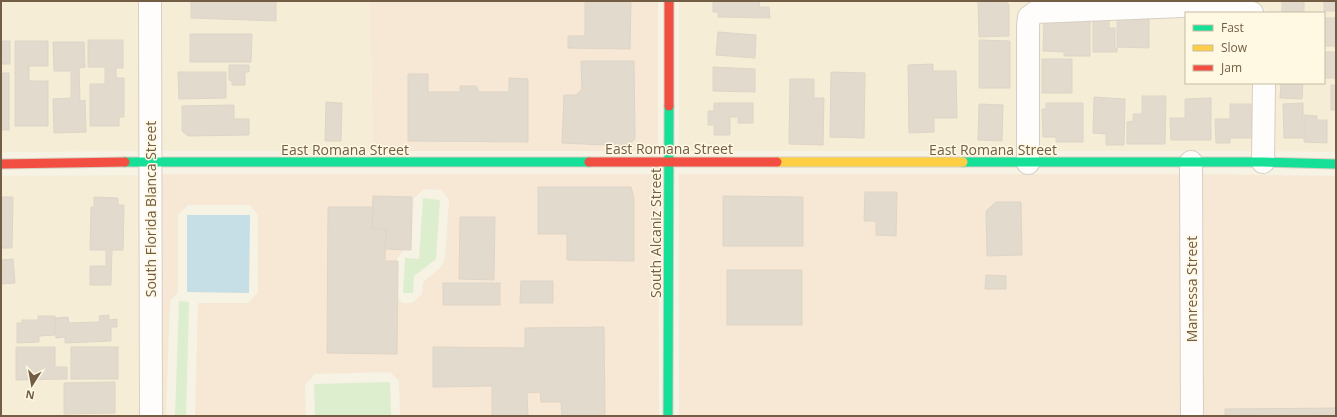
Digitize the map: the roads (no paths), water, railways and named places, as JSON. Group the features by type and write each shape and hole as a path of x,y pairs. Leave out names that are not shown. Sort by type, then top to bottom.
{"street":[{"name":"South Florida Blanca Street","path":"150,1 150,416"},
{"name":"South Alcaniz Street","path":"668,416 669,1"},
{"path":"1028,163 1028,25 1029,18 1036,12 1205,3 1249,12"},
{"path":"1263,162 1264,84"},
{"name":"East Romana Street","path":"1,164 150,162 1263,162 1336,164"},
{"name":"Manressa Street","path":"1191,162 1192,416"}],"water":[{"path":"187,215 250,215 249,293 187,292"}]}
